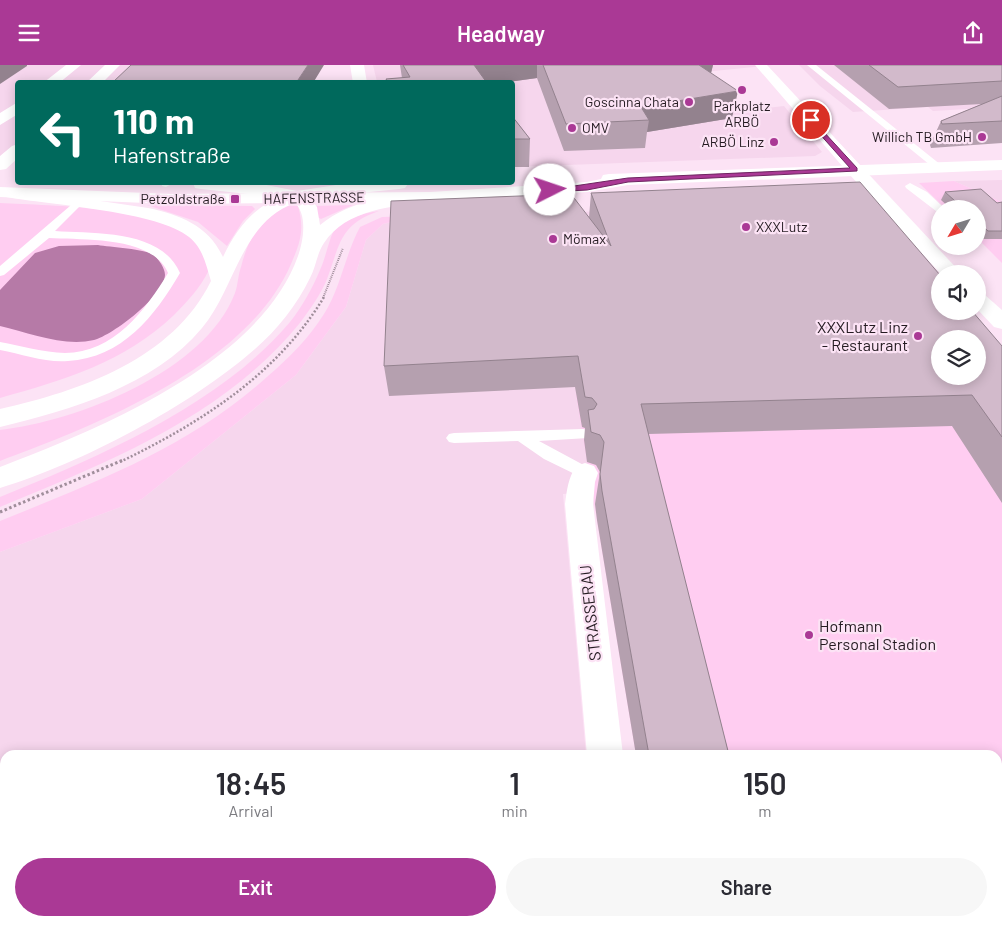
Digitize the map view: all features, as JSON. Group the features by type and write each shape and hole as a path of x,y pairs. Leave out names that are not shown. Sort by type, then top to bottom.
{"main road":[{"path":"54,80 74,65"},
{"path":"96,80 113,65"},
{"path":"358,65 360,80"},
{"path":"760,67 944,265"},
{"path":"0,120 15,108"},
{"path":"5,179 15,156"},
{"name":"HAFENSTRASSE","path":"515,179 581,177 628,180 1002,165"},
{"name":"HAFENSTRASSE","path":"55,185 171,199 430,197 587,187 628,180"},
{"path":"23,185 77,203 148,213 183,225 197,233 210,247 221,280"},
{"path":"201,185 269,190 296,198 308,206 313,246"},
{"path":"0,418 34,410 88,391 134,370 155,357 196,320 211,301 251,225 270,208 316,191 378,188 396,185"},
{"path":"0,478 77,447 130,422 178,394 242,349 279,309 300,278 313,246 338,221 358,210 380,204 430,197"},
{"path":"986,307 1002,323"},
{"name":"STRASSERAU","path":"585,473 580,482 579,504 604,750"}],"lane":[{"path":"811,65 938,167"},
{"path":"910,186 923,193 931,201"},
{"path":"0,272 46,234 77,203"},
{"path":"0,346 66,357 104,349 119,341 160,298 174,273 169,261 155,250 121,241 46,234"},
{"path":"454,438 583,434"},
{"path":"521,435 549,455 585,473"}],"shaded area":[{"path":"0,65 135,65 116,80 15,80 15,160 0,158"},
{"path":"373,65 773,65 694,73 738,111 784,106 822,152 815,156 515,167 515,80 377,80"},
{"path":"799,65 1002,65 1002,107 933,111 928,107 853,112 820,86"},
{"path":"1002,180 1002,202 954,181"},
{"path":"954,181 1002,202 1002,263 986,247 986,200 937,200 919,183"},
{"path":"0,203 78,207 137,216 164,223 186,234 202,248 209,270 198,288 179,310 135,345 93,367 47,384 0,398"},
{"path":"147,205 252,206 255,209 243,221 227,246 198,222"},
{"path":"287,205 298,206 301,229 297,249 291,264 270,300 241,333 205,362 123,410 0,461 0,430 31,425 100,404 135,388 168,369 196,346 219,321 235,293 244,256 257,230 270,217"},
{"path":"353,205 321,219 317,217 315,206"},
{"path":"379,211 356,222 349,229 339,246 327,279 307,314 269,357 235,385 199,411 122,454 0,507 0,497 77,464 156,426 229,379 261,352 290,322 307,297 317,277 334,231 351,218"},
{"path":"611,211 931,308 931,320 940,320 940,330 931,330 931,385 986,384 1002,399 592,492 563,494 586,750 0,750 0,552 142,499 296,375 346,307 366,240 383,224 415,216"},
{"path":"415,216 383,224 366,240 346,307 296,375 142,499 0,552 0,521 141,461 207,423 238,401 291,355 318,323 335,293 350,249 360,227 382,217"},
{"path":"98,245 150,253 154,255 164,270 165,275 162,284 156,293 125,323 102,337 83,342 47,338 0,326 0,290 35,253 59,246"},
{"name":"Hofmann Personal Stadion","path":"992,384 1002,397 1002,750 635,750 576,395"}],"building":[{"path":"131,65 308,65 298,80 115,80"},
{"path":"403,65 474,65 485,80 386,79 410,77"},
{"path":"543,65 699,65 738,91 641,107 649,120 566,124"},
{"path":"869,65 1002,65 1002,81 898,87"},
{"path":"1002,96 1002,121 942,124 941,121"},
{"path":"515,120 530,139 515,139"},
{"path":"860,182 931,265 931,320 980,320 1002,346 1002,437 972,395 641,404 728,750 648,750 602,491 600,474 604,442 600,435 591,432 588,410 594,409 597,404 592,398 585,397 578,356 384,366 391,201 571,194 611,246 591,193"},
{"path":"981,189 997,203 1002,202 1002,231 988,231 986,229 986,200 954,200 945,192"}],"place":[{"name":"Parkplatz ARBÖ","path":"742,90"},
{"name":"Goscinna Chata","path":"689,102"},
{"name":"OMV","path":"572,128"},
{"name":"Willich TB GmbH","path":"982,137"},
{"name":"ARBÖ Linz","path":"774,142"},
{"name":"Petzoldstraße","path":"235,199"},
{"name":"XXXLutz","path":"746,227"},
{"name":"Mömax","path":"553,239"},
{"name":"XXXLutz Linz - Restaurant","path":"918,336"},
{"name":"Hofmann Personal Stadion","path":"809,635"}],"route":[{"path":"550,190 587,187 628,180 855,170 811,120"}]}
